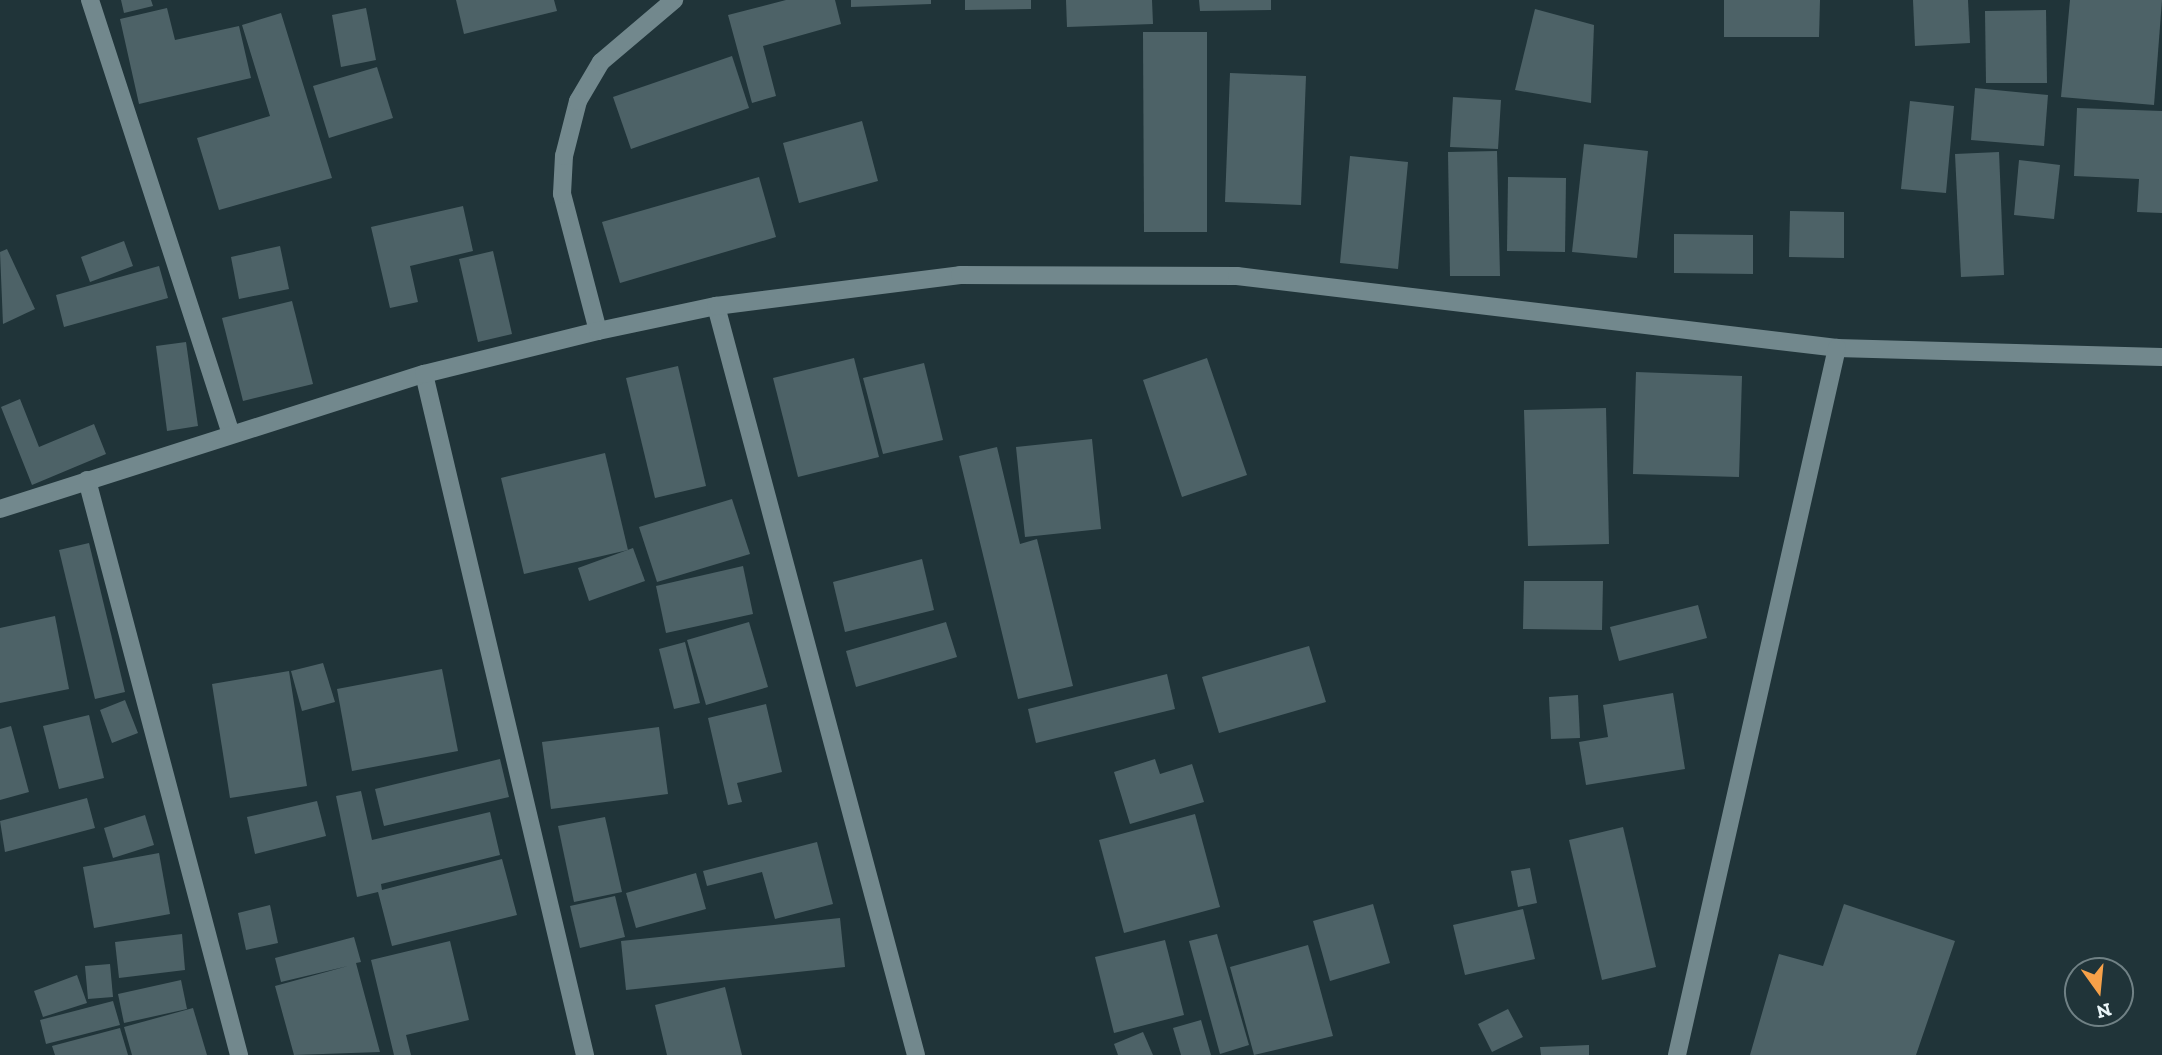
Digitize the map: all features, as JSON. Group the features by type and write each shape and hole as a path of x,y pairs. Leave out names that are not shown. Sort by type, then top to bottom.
{"street":[{"path":"90,0 231,434"},
{"path":"598,331 562,194 564,156 578,101 601,62 674,0"},
{"path":"0,509 424,374 598,331 716,306 960,275 1237,276 1837,348 2162,357"},
{"path":"716,306 916,1055"},
{"path":"1676,1055 1837,348"},
{"path":"424,374 584,1055"},
{"path":"87,480 239,1055"}],"building":[{"path":"121,0 151,0 153,6 124,13"},
{"path":"456,0 554,0 557,11 464,34"},
{"path":"786,0 835,0 841,24 763,46 776,96 752,103 728,15"},
{"path":"851,0 931,0 931,4 851,7"},
{"path":"965,0 1031,0 1031,9 965,10"},
{"path":"1066,0 1152,0 1153,24 1067,27"},
{"path":"1199,0 1271,0 1271,10 1200,11"},
{"path":"1724,0 1820,0 1819,37 1724,37"},
{"path":"1913,0 1968,0 1970,43 1915,46"},
{"path":"2070,0 2162,0 2154,105 2061,97"},
{"path":"167,8 175,40 239,26 251,78 139,104 120,19"},
{"path":"366,8 376,60 341,67 332,15"},
{"path":"1535,9 1594,25 1591,103 1515,90"},
{"path":"2046,10 2047,83 1986,83 1985,11"},
{"path":"281,13 332,178 219,210 197,138 270,116 242,25"},
{"path":"1143,32 1207,32 1207,232 1144,232"},
{"path":"732,56 749,108 631,149 613,97"},
{"path":"377,67 393,118 329,138 313,86"},
{"path":"1230,73 1306,76 1301,205 1225,202"},
{"path":"1975,88 2048,95 2044,146 1971,140"},
{"path":"1453,97 1501,100 1498,149 1450,147"},
{"path":"1910,101 1954,106 1946,193 1901,189"},
{"path":"2077,108 2162,111 2162,213 2137,212 2139,179 2074,176"},
{"path":"862,121 878,181 799,203 783,143"},
{"path":"1584,144 1648,151 1637,258 1572,252"},
{"path":"1497,151 1500,276 1450,276 1448,152"},
{"path":"1999,152 2004,275 1961,277 1955,154"},
{"path":"1350,156 1408,162 1398,269 1340,263"},
{"path":"2019,160 2060,165 2054,219 2014,215"},
{"path":"759,177 776,237 620,283 602,222"},
{"path":"1508,177 1566,178 1565,252 1507,251"},
{"path":"463,206 473,251 410,266 418,302 390,308 371,227"},
{"path":"1790,211 1844,212 1844,258 1789,257"},
{"path":"1674,234 1753,235 1753,274 1674,273"},
{"path":"124,241 133,266 90,282 81,257"},
{"path":"280,246 289,289 239,299 231,257"},
{"path":"7,249 35,309 3,324 0,252"},
{"path":"493,251 512,334 478,342 459,259"},
{"path":"159,266 168,298 64,327 56,295"},
{"path":"292,301 313,384 243,401 222,318"},
{"path":"186,342 198,426 167,431 156,346"},
{"path":"854,358 879,457 798,477 773,378"},
{"path":"1207,358 1247,475 1182,497 1143,380"},
{"path":"924,363 943,440 883,454 863,378"},
{"path":"678,366 706,486 655,498 626,378"},
{"path":"1636,372 1742,376 1739,477 1633,474"},
{"path":"20,399 39,447 94,424 106,454 32,485 1,407"},
{"path":"1606,408 1609,544 1528,546 1524,410"},
{"path":"1092,439 1101,529 1025,537 1016,447"},
{"path":"997,447 1020,544 1037,539 1073,686 1018,699 959,456"},
{"path":"605,453 628,550 524,574 501,478"},
{"path":"732,499 750,554 657,582 639,527"},
{"path":"89,543 125,692 95,699 59,550"},
{"path":"633,548 645,581 589,601 578,568"},
{"path":"922,559 934,610 845,632 833,582"},
{"path":"743,566 753,614 666,633 656,586"},
{"path":"1524,581 1603,581 1602,630 1523,629"},
{"path":"1698,605 1707,638 1619,661 1610,627"},
{"path":"55,616 69,689 0,703 0,628"},
{"path":"749,622 768,687 706,705 687,640"},
{"path":"946,622 957,657 856,687 846,651"},
{"path":"685,642 700,703 674,709 659,649"},
{"path":"1309,646 1326,702 1219,733 1202,677"},
{"path":"323,663 335,702 302,711 291,671"},
{"path":"442,669 458,751 352,771 337,689"},
{"path":"289,671 307,786 230,798 212,684"},
{"path":"1167,674 1175,709 1036,743 1028,709"},
{"path":"1673,693 1685,769 1586,785 1579,742 1608,737 1603,705"},
{"path":"1578,695 1580,738 1551,739 1549,697"},
{"path":"125,700 138,733 112,743 100,710"},
{"path":"766,704 782,772 737,783 742,802 728,805 708,718"},
{"path":"89,715 104,778 59,789 43,726"},
{"path":"11,726 29,792 0,800 0,729"},
{"path":"659,727 668,794 551,809 542,742"},
{"path":"500,759 509,797 384,826 375,789"},
{"path":"1155,759 1160,774 1192,764 1204,802 1130,824 1114,772"},
{"path":"361,791 372,840 490,812 500,855 381,884 382,890 502,859 517,915 392,946 378,892 357,897 336,796"},
{"path":"87,798 95,828 5,852 0,821"},
{"path":"317,801 326,836 255,854 247,817"},
{"path":"1195,814 1220,907 1124,933 1099,840"},
{"path":"145,815 154,845 113,858 104,828"},
{"path":"605,817 622,892 574,902 558,826"},
{"path":"1623,827 1656,967 1602,980 1569,840"},
{"path":"817,842 833,904 775,919 762,872 707,886 703,871"},
{"path":"159,853 170,914 94,928 83,867"},
{"path":"1530,868 1537,903 1518,907 1511,871"},
{"path":"696,873 706,909 636,928 626,893"},
{"path":"615,896 625,937 580,948 570,906"},
{"path":"1373,904 1390,963 1330,981 1313,921"},
{"path":"1844,904 1955,941 1916,1055 1750,1055 1779,954 1823,966"},
{"path":"270,905 278,943 246,950 238,913"},
{"path":"1523,909 1535,959 1465,975 1453,925"},
{"path":"840,918 845,967 626,990 621,941"},
{"path":"182,934 185,970 119,978 115,942"},
{"path":"1217,934 1249,1045 1220,1054 1189,941"},
{"path":"354,937 361,962 356,963 380,1052 294,1055 275,986 348,966 281,982 275,958"},
{"path":"1165,940 1184,1015 1114,1033 1095,957"},
{"path":"450,941 469,1020 406,1035 411,1055 394,1055 371,960"},
{"path":"1308,945 1333,1036 1254,1055 1230,967"},
{"path":"110,964 113,997 88,999 85,966"},
{"path":"77,975 87,1003 43,1017 34,991"},
{"path":"181,980 187,1009 124,1023 118,994"},
{"path":"725,987 742,1055 667,1055 655,1005"},
{"path":"113,1001 120,1025 46,1044 40,1020"},
{"path":"193,1008 207,1055 132,1055 124,1027"},
{"path":"1508,1009 1523,1037 1492,1052 1478,1024"},
{"path":"1201,1020 1211,1055 1181,1055 1173,1028"},
{"path":"120,1028 128,1055 55,1055 52,1046"},
{"path":"1143,1032 1153,1055 1118,1055 1114,1044"},
{"path":"1589,1045 1589,1055 1541,1055 1540,1047"}]}
